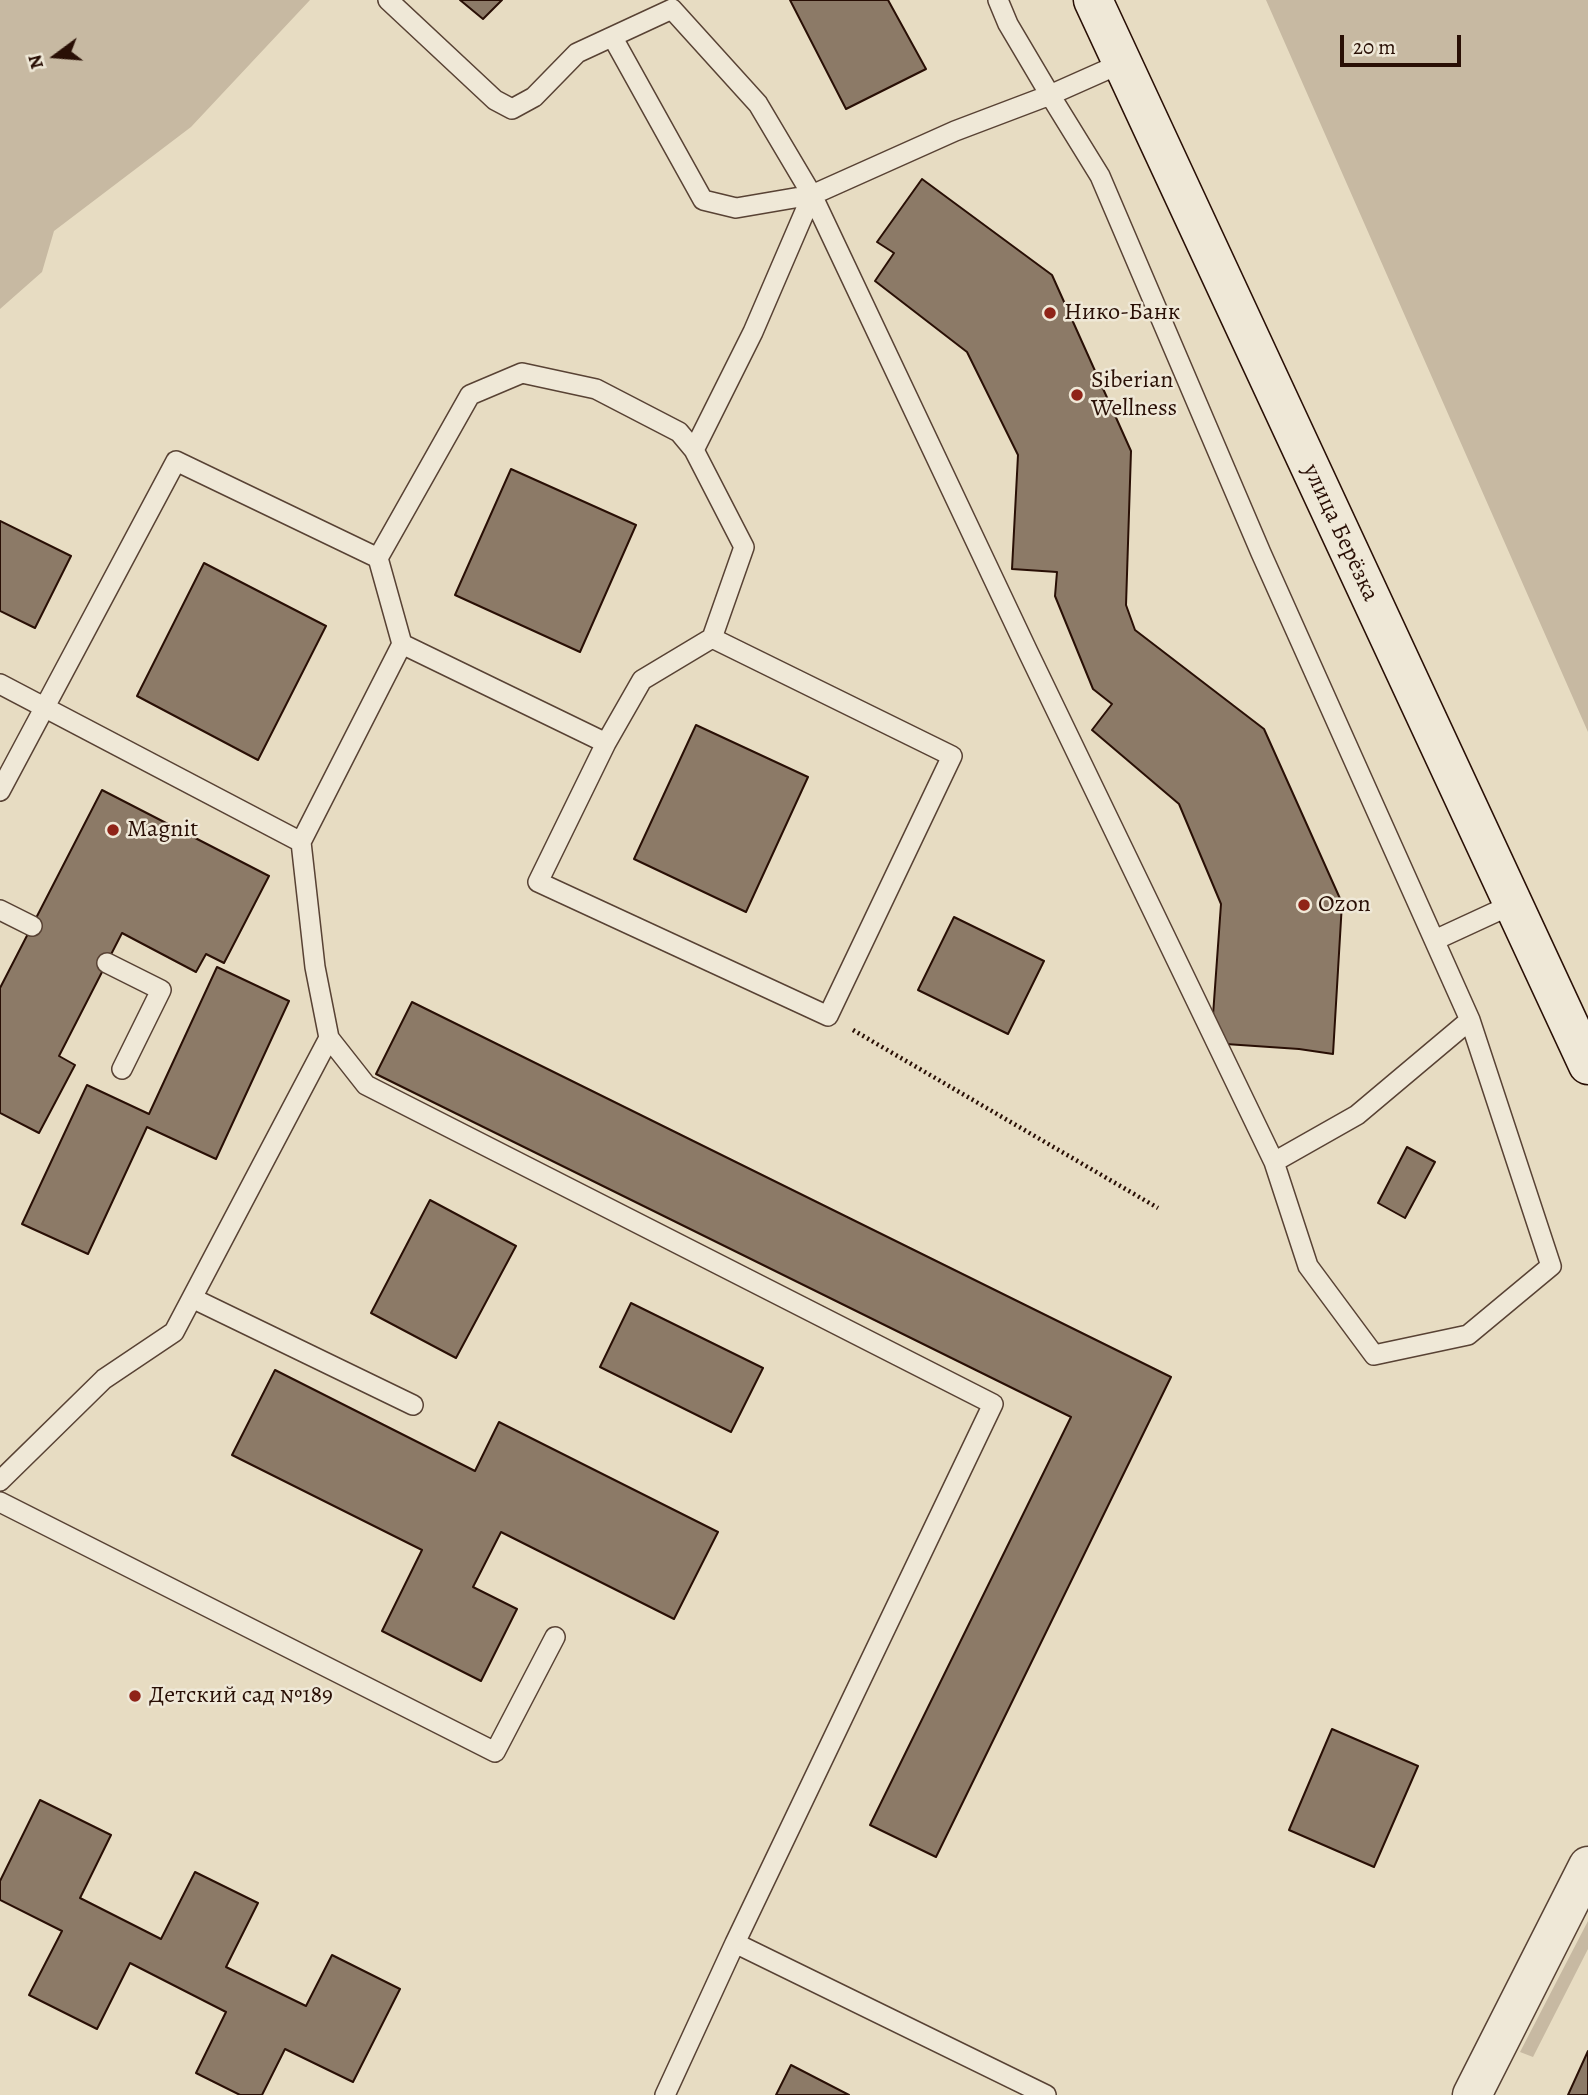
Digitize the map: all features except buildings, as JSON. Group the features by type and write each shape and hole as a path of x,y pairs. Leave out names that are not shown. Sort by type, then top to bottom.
{"main road":[{"name":"улица Берёзка","path":"1093,0 1588,1065"},
{"path":"1472,2095 1588,1866"}],"lane":[{"path":"388,0 495,100 512,109 534,97 577,53 672,9 758,104 812,195 1028,652 1274,1162 1308,1266 1374,1355 1468,1335 1551,1266 1471,1020 1261,553 1100,176 1008,24 999,0"},
{"path":"612,37 703,200 736,208 812,195 955,131 1050,95 1122,63"},
{"path":"694,450 753,332 812,195"},
{"path":"665,2095 993,1404 366,1085 329,1038 315,967 301,842 402,644 377,558 470,395 522,373 596,389 679,432 694,450 744,547 712,638 642,680 606,743 538,882 828,1016 952,756 712,638"},
{"path":"0,791 176,461 377,558"},
{"path":"402,644 606,743"},
{"path":"0,684 301,842"},
{"path":"1435,940 1513,904"},
{"path":"0,910 32,926"},
{"path":"107,963 161,990 122,1069"},
{"path":"1274,1162 1357,1115 1471,1020"},
{"path":"0,1481 104,1379 174,1332 329,1038"},
{"path":"192,1298 413,1405"},
{"path":"0,1502 495,1752 555,1637"},
{"path":"735,1943 1046,2095"}],"path":[{"path":"828,1016 1158,1208"}],"shaded area":[{"path":"0,0 310,0 191,127 54,231 42,272 0,309"},
{"path":"1266,0 1588,0 1588,732"},
{"path":"1588,1921 1588,1949 1533,2057 1520,2052"}],"place":[{"name":"Нико-Банк","path":"1050,313"},
{"name":"Siberian Wellness","path":"1077,395"},
{"name":"Magnit","path":"113,830"},
{"name":"Ozon","path":"1304,905"},
{"name":"Детский сад №189","path":"135,1696"}]}
